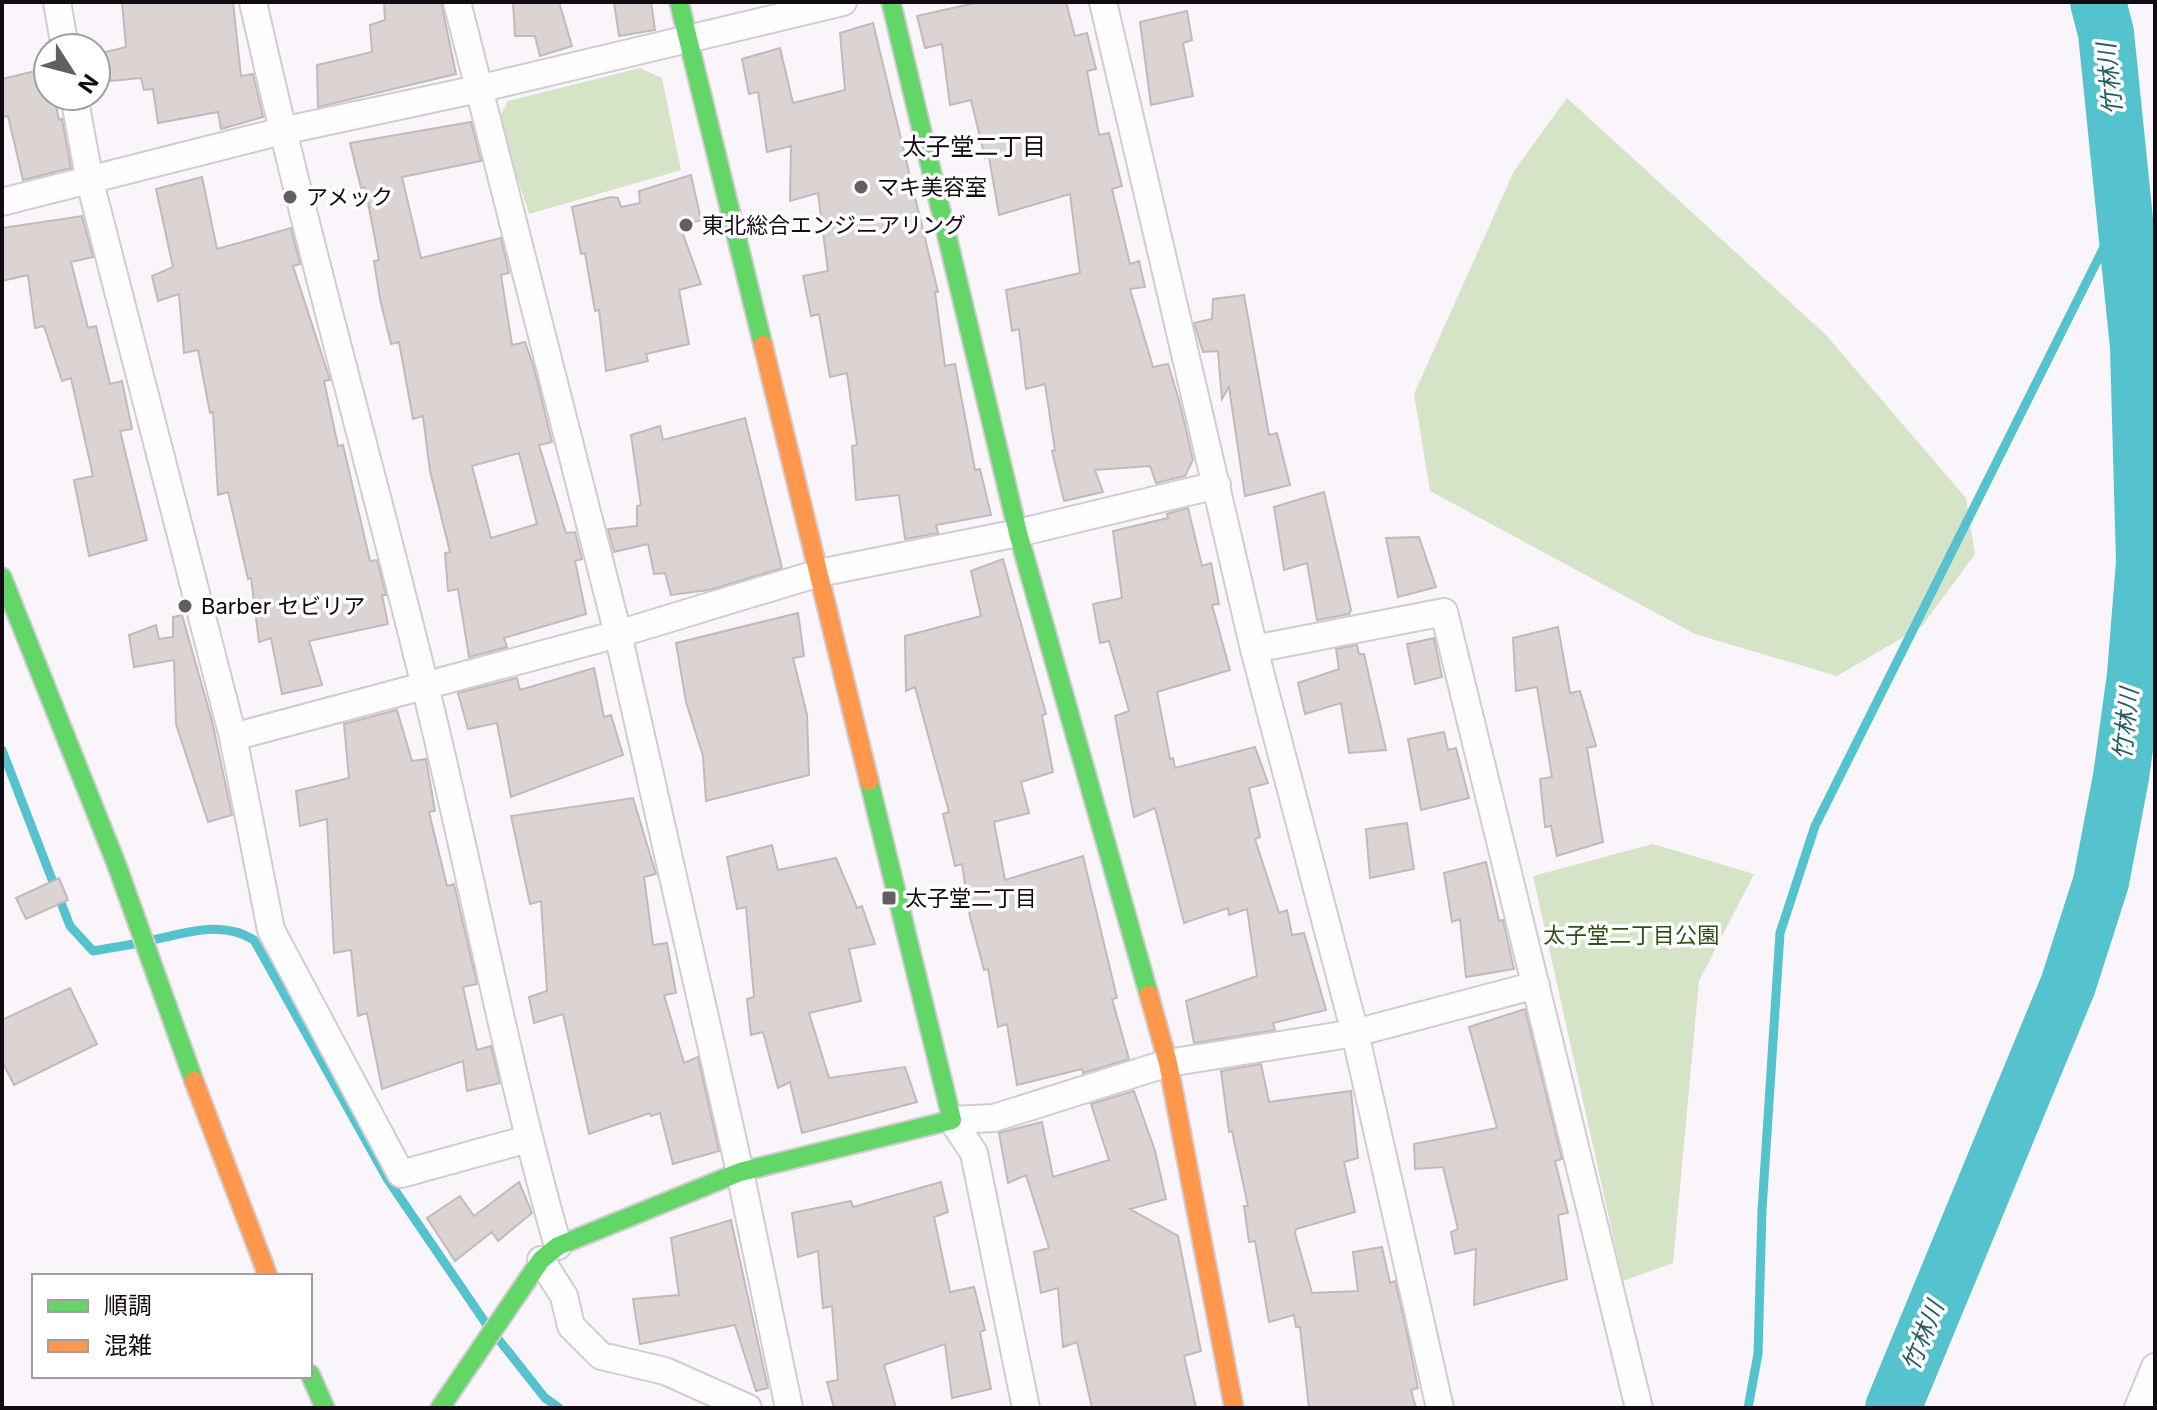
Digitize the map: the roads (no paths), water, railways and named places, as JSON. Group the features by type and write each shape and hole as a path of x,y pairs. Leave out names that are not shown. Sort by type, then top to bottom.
{"street":[{"path":"57,2 62,32"},
{"path":"253,2 282,131 425,685 528,1139 550,1253 571,1326 601,1356 665,1371 748,1408"},
{"path":"457,2 618,634 740,1172 789,1408"},
{"path":"679,2 952,1120 974,1153 1026,1408"},
{"path":"2,202 282,131 689,39 806,6 843,2"},
{"path":"891,2 1018,533 1168,1063 1234,1408"},
{"path":"1103,2 1254,649 1355,1033 1440,1408"},
{"path":"77,112 90,182 233,737 271,930 401,1174 528,1139"},
{"path":"233,737 618,634 819,573 1018,533 1217,485"},
{"path":"2,577 137,922 233,1192 267,1274"},
{"path":"1254,649 1444,612 1639,1408"},
{"path":"440,1408 550,1253 740,1172 952,1120 994,1118 1168,1063 1355,1033 1536,985"},
{"path":"2138,1408 2155,1367"},
{"path":"312,1378 325,1408"}],"waterway":[{"name":"竹林川","path":"1893,1408 2068,985 2101,882 2121,777 2135,675 2144,562 2138,347 2106,33 2098,2"},
{"path":"1748,1408 1758,1354 1762,1210 1780,933 1815,826 2124,212"},
{"path":"2,750 70,926 93,951 134,944"},
{"path":"152,940 217,929 254,940 388,1180 487,1325"},
{"path":"499,1340 545,1398 559,1408"}],"place":[{"name":"マキ美容室","path":"861,187"},
{"name":"アメック","path":"290,197"},
{"name":"東北総合エンジニアリング","path":"686,225"},
{"name":"Barber セビリア","path":"185,606"},
{"name":"太子堂二丁目","path":"889,898"}],"district":[{"name":"太子堂二丁目","path":"974,147"}],"park label":[{"name":"太子堂二丁目公園","path":"1631,935"}]}
